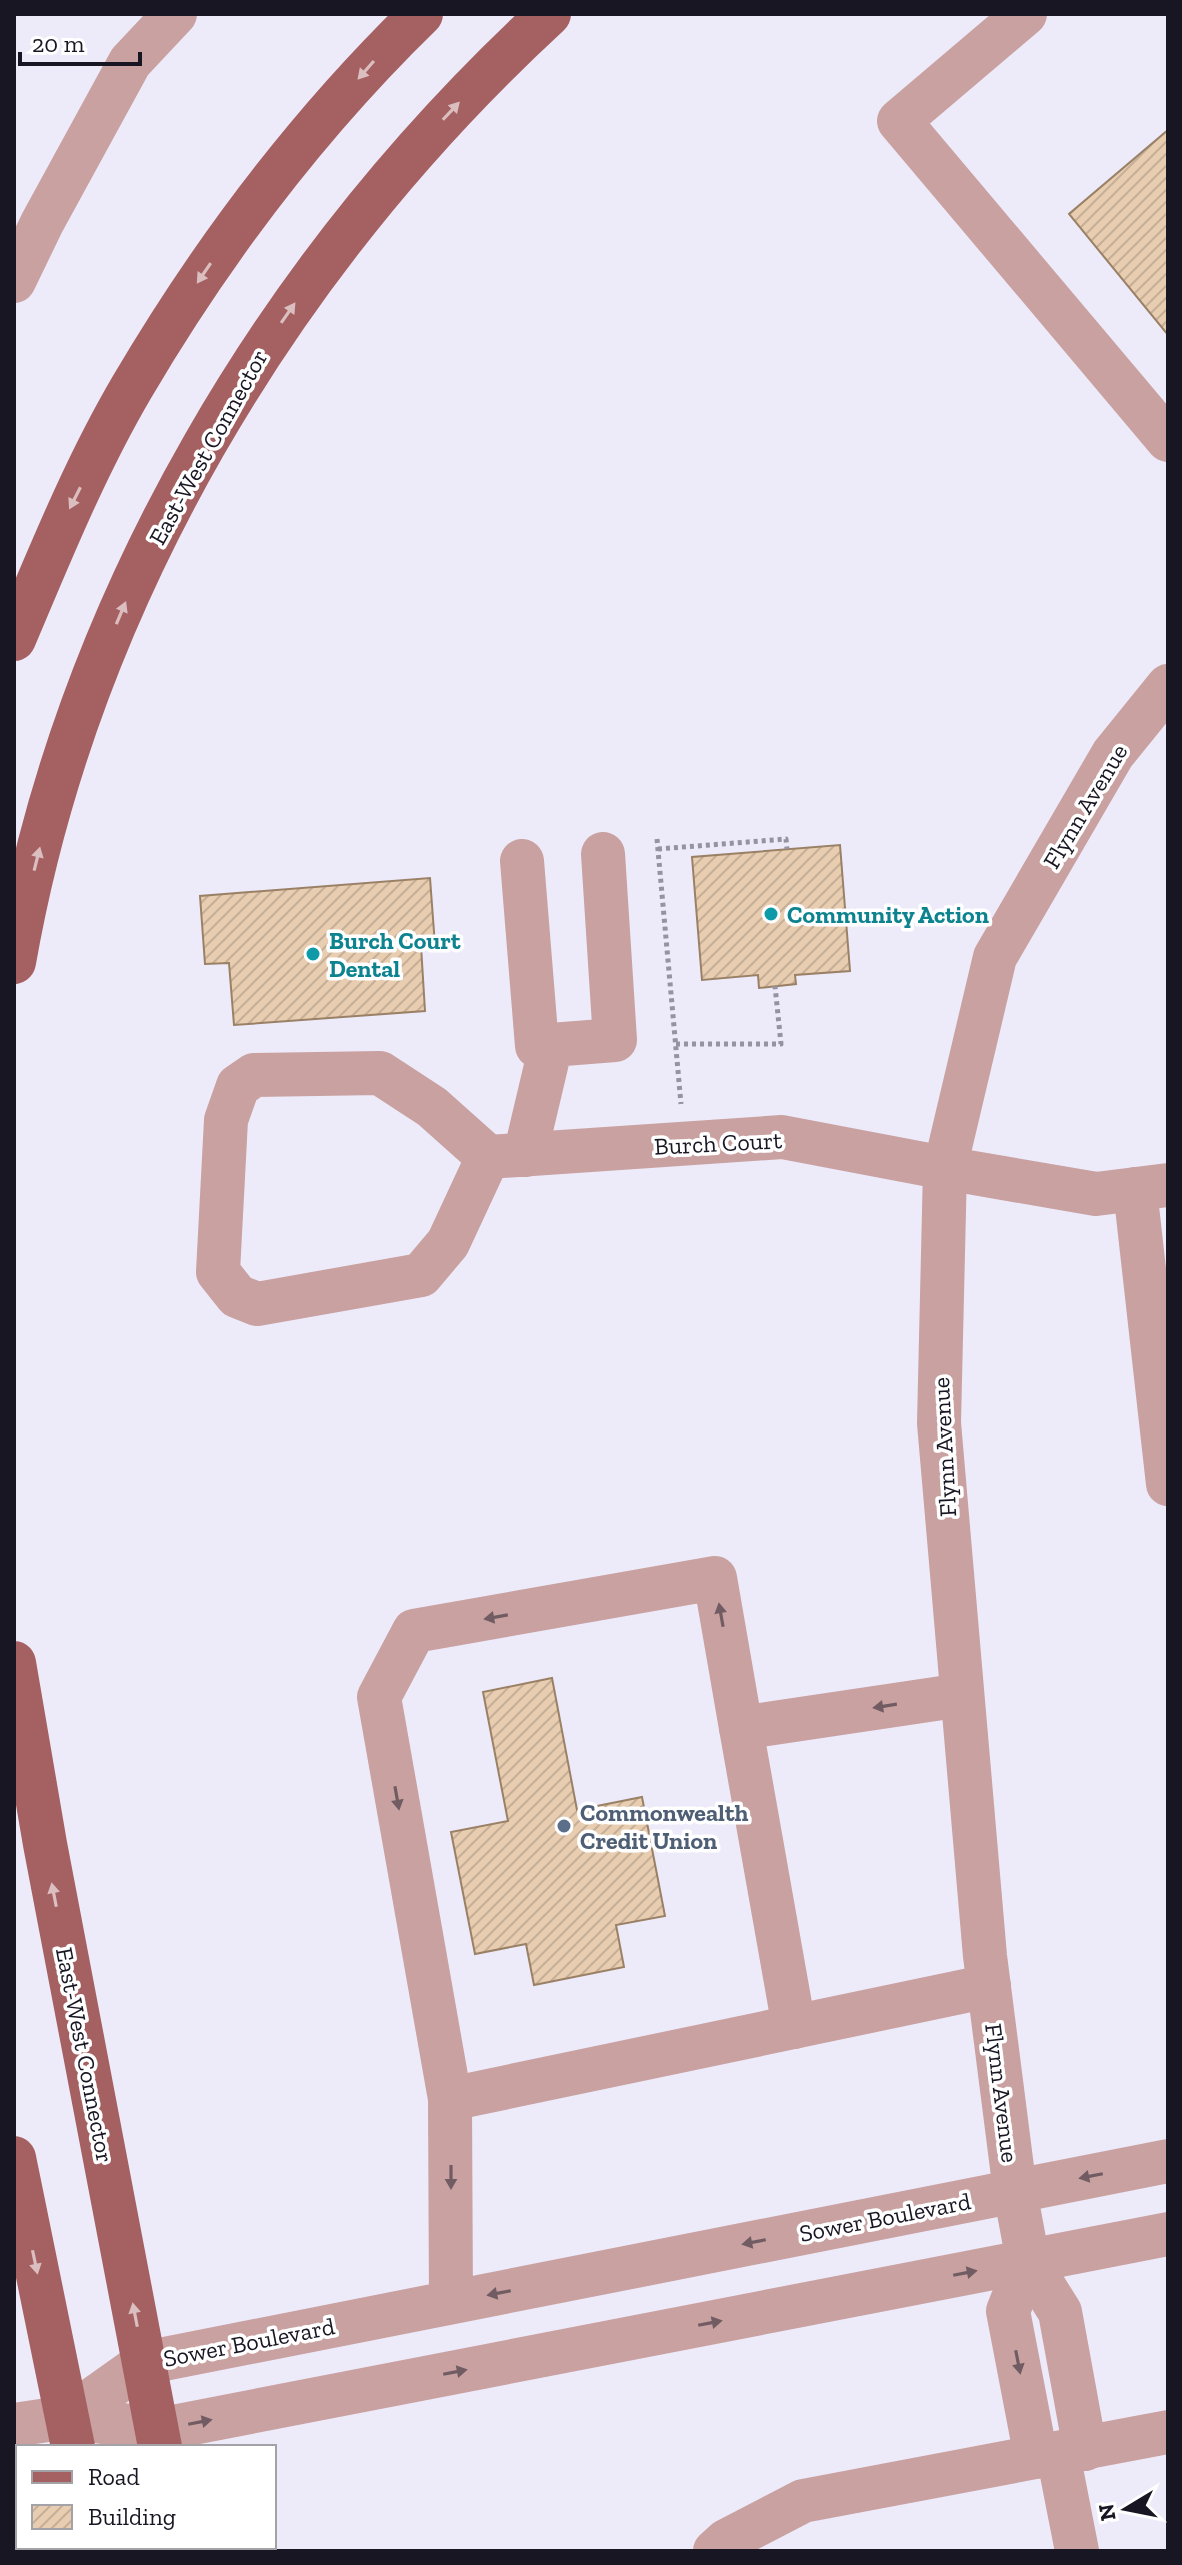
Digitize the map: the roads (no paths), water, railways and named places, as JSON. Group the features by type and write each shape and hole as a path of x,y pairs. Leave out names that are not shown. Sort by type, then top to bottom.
{"main road":[{"path":"14,639 66,514 131,388 206,269 290,156 383,51 421,14"},
{"name":"East-West Connector","path":"14,962 50,809 89,690 137,575 192,465 256,358 327,256 407,158 495,64 549,14"},
{"name":"East-West Connector","path":"14,1663 48,1859 159,2439"},
{"path":"14,2158 70,2432"}],"street":[{"path":"14,281 42,223 130,62 175,14"},
{"path":"1025,14 899,121 1168,440"},
{"name":"Flynn Avenue","path":"1028,2261 1015,2191 989,1986 939,1423 945,1168 995,957 1113,754 1168,686"},
{"path":"522,861 537,1046 615,1040 603,854"},
{"path":"507,1156 380,1073 254,1075 238,1086 226,1120 218,1272 237,1296 257,1304 421,1275 448,1243 507,1156 551,1045"},
{"name":"Burch Court","path":"507,1156 782,1137 1096,1194 1151,1187"},
{"path":"1151,1187 1168,1484"},
{"path":"451,2302 450,2099 379,1697 414,1631 715,1578 794,2027"},
{"path":"741,1728 962,1695"},
{"path":"450,2099 989,1986"},
{"name":"Sower Boulevard","path":"70,2432 144,2363 1168,2161"},
{"path":"14,2425 159,2439 1168,2234"},
{"path":"1028,2261 1008,2311 1060,2453 1077,2551"},
{"path":"715,2551 726,2541 803,2501 1168,2432"}],"place":[{"name":"Community Action","path":"771,914"},
{"name":"Burch Court Dental","path":"313,954"},
{"name":"Commonwealth Credit Union","path":"564,1826"}]}
